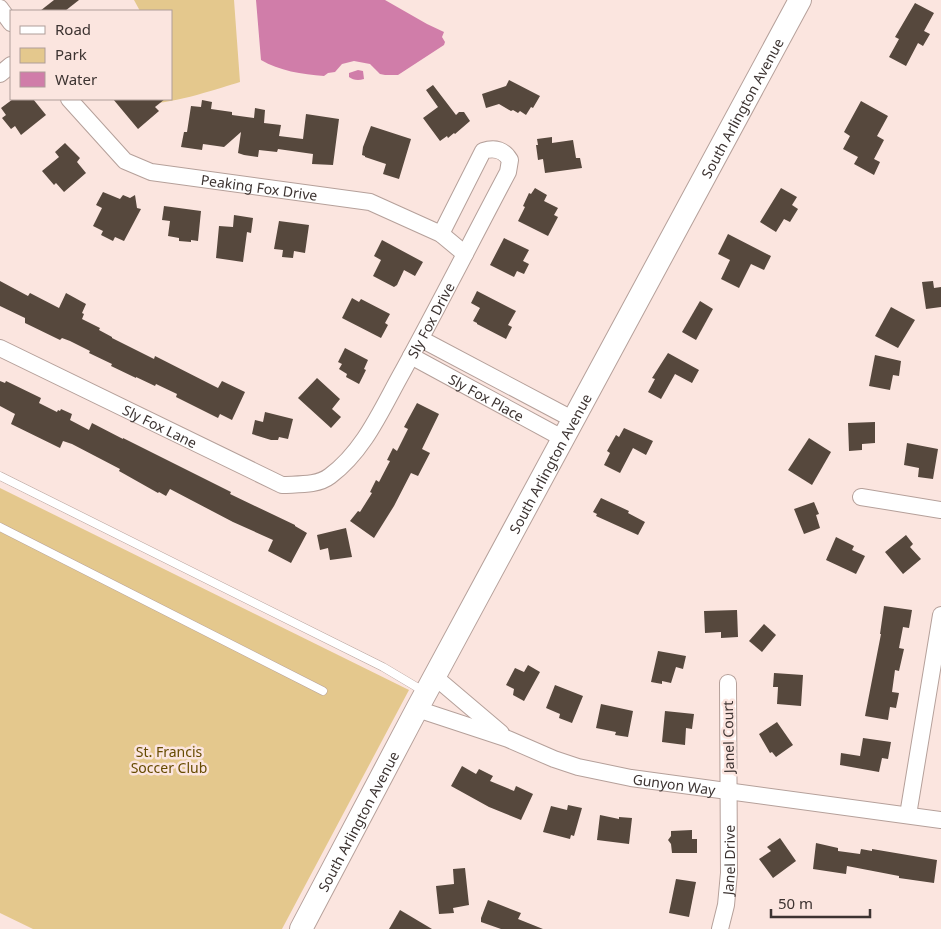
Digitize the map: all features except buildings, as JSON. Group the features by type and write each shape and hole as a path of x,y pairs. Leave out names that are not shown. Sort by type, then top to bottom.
{"street":[{"name":"South Arlington Avenue","path":"301,929 426,693 800,0"},
{"path":"0,8 10,21"},
{"path":"0,74 10,66"},
{"name":"Peaking Fox Drive","path":"70,100 125,160 151,172 370,202 441,234 465,254"},
{"name":"Sly Fox Drive","path":"322,481 331,476 362,445 421,339 508,172 510,160 505,153 497,150 483,152 441,234"},
{"name":"Sly Fox Place","path":"421,339 569,429"},
{"name":"Sly Fox Lane","path":"0,348 282,485 322,481"},
{"name":"Sly Fox Place","path":"411,356 569,429"},
{"path":"861,497 941,510"},
{"path":"908,816 941,616"},
{"name":"Janel Court","path":"728,683 729,790"},
{"path":"426,693 508,739"},
{"name":"Gunyon Way","path":"426,693 508,739 554,760 578,767 631,778 941,820"},
{"name":"Janel Drive","path":"720,929 726,905 729,880 729,790"}],"lane":[{"path":"0,476 383,667 426,693"},
{"path":"0,527 323,691"}],"green space":[{"path":"134,0 234,0 240,82 165,102 149,104 136,103 128,100 172,100 172,10 139,10"},
{"name":"St. Francis Soccer Club","path":"0,488 409,690 282,929 33,929 0,913"}],"water":[{"path":"256,0 385,0 444,32 442,37 445,42 444,45 398,75 380,74 370,64 354,61 342,64 335,72 324,76 291,71 275,67 261,60"},
{"path":"358,70 363,71 364,79 356,80 349,77 349,73"}]}
